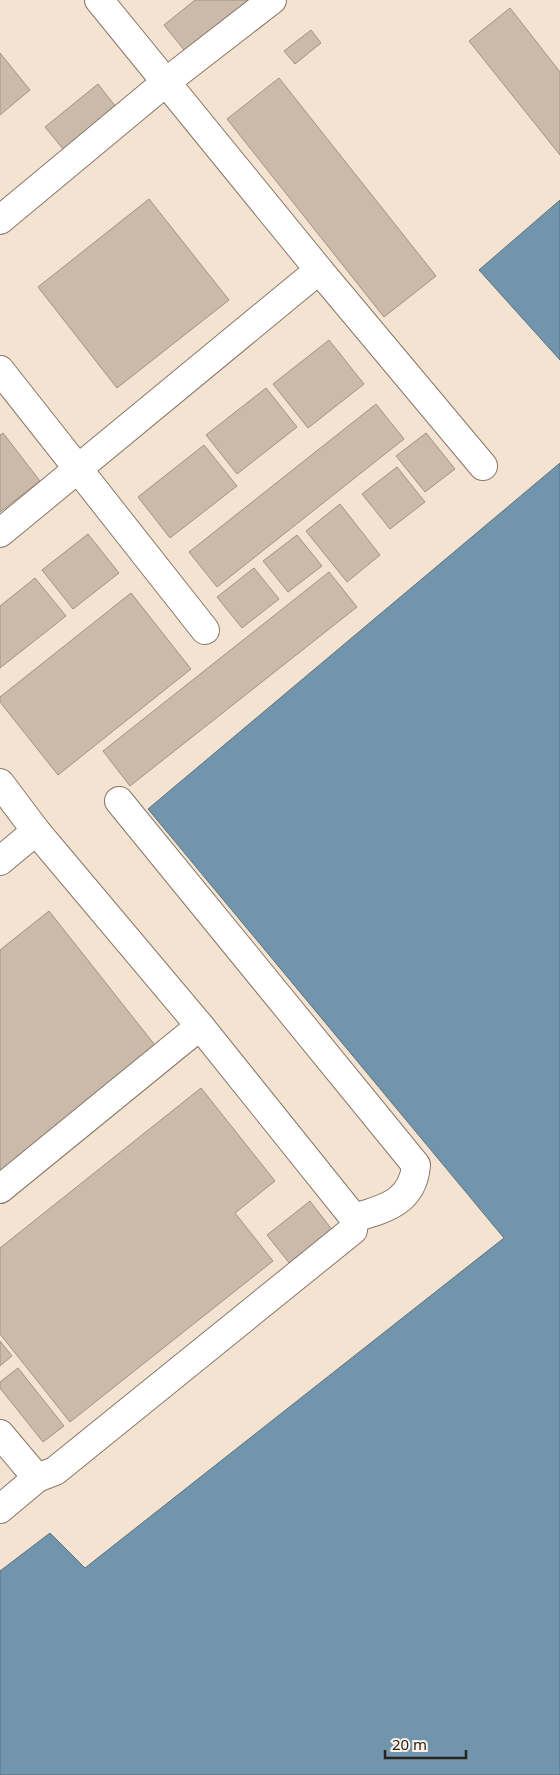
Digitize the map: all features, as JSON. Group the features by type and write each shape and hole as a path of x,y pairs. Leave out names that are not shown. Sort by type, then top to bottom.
{"lane":[{"path":"99,0 319,270 483,466"},
{"path":"0,220 166,82 272,0"},
{"path":"0,533 319,270"},
{"path":"0,370 205,630"},
{"path":"0,784 36,831 200,1026 354,1218 353,1230 55,1471 37,1478 0,1508"},
{"path":"119,801 416,1165 415,1179 404,1196 383,1209 354,1218"},
{"path":"0,861 36,831"},
{"path":"0,1189 200,1026"},
{"path":"0,1434 37,1478"}],"water":[{"path":"560,200 560,360 479,270"},
{"path":"560,463 560,1775 0,1775 0,1571 50,1533 85,1568 504,1238 148,809"}],"building":[{"path":"195,0 259,0 189,56 164,25"},
{"path":"510,8 560,72 560,155 469,41"},
{"path":"311,30 321,43 295,64 284,51"},
{"path":"0,53 30,90 0,115"},
{"path":"279,78 436,276 384,317 227,119"},
{"path":"98,84 116,107 63,149 45,127"},
{"path":"149,199 229,300 117,388 38,287"},
{"path":"329,340 364,384 308,428 273,384"},
{"path":"266,388 297,427 237,474 206,435"},
{"path":"376,404 404,439 217,587 189,552"},
{"path":"3,433 40,481 0,512 0,435"},
{"path":"426,433 455,469 425,492 396,456"},
{"path":"204,445 237,486 170,538 138,497"},
{"path":"397,467 425,502 390,529 362,494"},
{"path":"340,504 380,555 347,582 306,531"},
{"path":"88,534 119,573 73,609 42,570"},
{"path":"297,535 322,566 288,592 263,561"},
{"path":"254,568 279,599 242,628 217,597"},
{"path":"329,572 357,607 130,786 103,751"},
{"path":"35,578 66,616 0,668 0,606"},
{"path":"131,593 191,669 58,775 0,702 0,697"},
{"path":"49,911 158,1049 0,1174 0,950"},
{"path":"201,1088 275,1181 235,1213 273,1261 70,1422 0,1334 0,1248"},
{"path":"310,1201 333,1231 290,1264 267,1235"},
{"path":"0,1341 12,1356 0,1366"},
{"path":"18,1368 64,1426 43,1442 0,1388 0,1382"}]}
